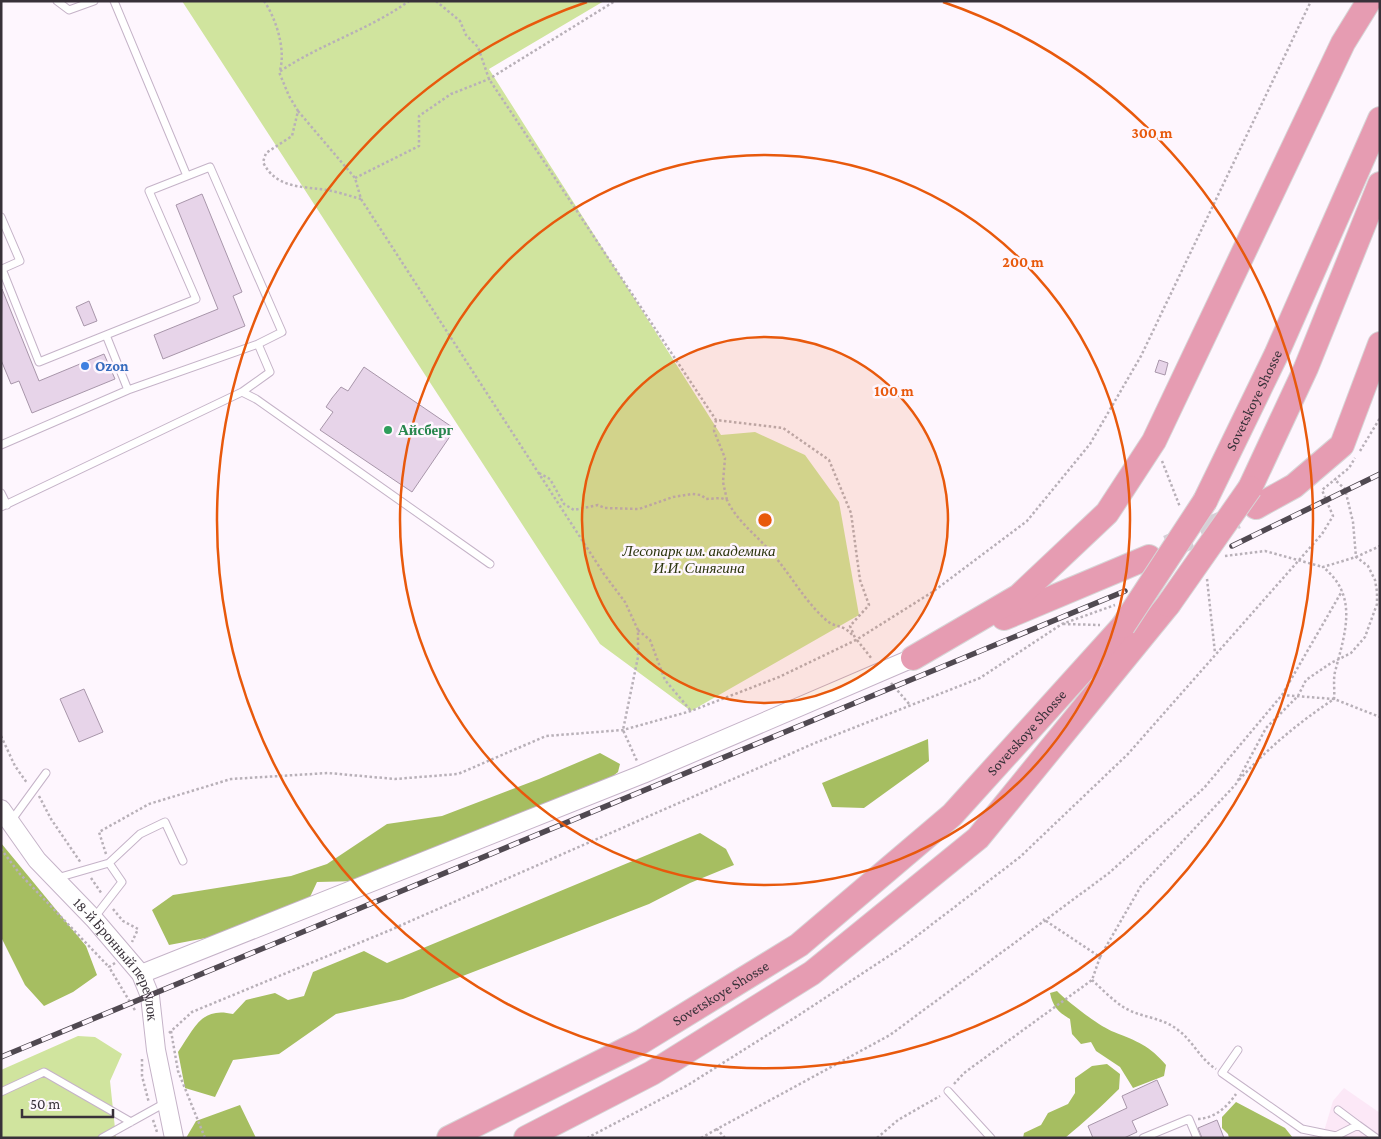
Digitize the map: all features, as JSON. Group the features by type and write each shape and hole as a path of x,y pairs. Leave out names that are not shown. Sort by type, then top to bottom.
{"highway":[{"path":"913,658 1019,596 1107,513 1154,441 1343,43 1369,1"},
{"name":"Sovetskoye Shosse","path":"449,1138 640,1042 799,945 952,815 1113,619 1205,502 1276,355 1380,119"},
{"name":"Sovetskoye Shosse","path":"526,1138 652,1073 812,973 978,838 1253,498 1380,184"},
{"path":"1253,498 1294,486 1342,445 1380,344"},
{"path":"913,658 1148,556"}],"street":[{"path":"141,974 643,774 913,658"},
{"name":"18-й Бронный переулок","path":"5,816 37,860 94,918 141,974 150,996 149,1054 158,1107 174,1138"}],"lane":[{"path":"57,1 68,10 94,1"},
{"path":"114,1 187,176"},
{"path":"1,216 20,261 2,269 39,362 196,298 149,191 210,167 282,332 258,344 128,390 1,445"},
{"path":"106,335 128,390"},
{"path":"1,493 4,506 242,392 270,372 258,344"},
{"path":"242,392 256,399 490,564"},
{"path":"5,816 34,788 46,773"},
{"path":"55,879 108,863 140,834 165,822 183,861"},
{"path":"94,918 122,882 108,863"},
{"path":"1238,1050 1222,1074 1302,1129 1337,1137 1358,1125"},
{"path":"1,1092 44,1072 131,1122"},
{"path":"948,1091 991,1138"},
{"path":"102,1138 158,1107"},
{"path":"1338,1110 1376,1138"},
{"path":"1143,1138 1189,1119 1198,1138"}],"path":[{"path":"264,1 270,8 281,43 283,60 279,72 288,96 298,111 355,178 361,199 604,574 625,602 638,630 638,656 623,730 643,774"},
{"path":"279,72 297,59 371,24 409,1"},
{"path":"436,1 460,21 466,35 478,47 490,78 716,420 714,431 725,458 723,482 732,511 772,553 818,613 829,624 846,628 856,640"},
{"path":"355,178 419,146 419,116 452,94 490,78 615,1"},
{"path":"108,863 99,832 149,804 231,779 328,773 395,779 458,774 546,736 623,730 691,710 779,677 856,640 934,591 1027,521 1090,444 1142,356 1311,1"},
{"path":"298,111 292,136 266,153 263,162 267,170 279,181 294,187 326,190 361,199"},
{"path":"587,1138 688,1084 799,1015 901,948 1020,857 1128,754 1215,653 1322,534 1333,516 1322,490 1348,468 1380,418"},
{"path":"716,420 783,428 829,460 851,513 860,580 869,605 850,626 856,640"},
{"path":"1154,441 1180,509"},
{"path":"538,472 550,479 564,504 574,510 598,505 605,508 639,509 673,497 692,494 701,495 706,499 721,498 728,500"},
{"path":"1334,479 1346,489 1353,522 1356,558"},
{"path":"1224,556 1265,551 1298,562 1323,567 1356,558 1380,546"},
{"path":"1236,784 1266,728 1298,696 1306,680 1330,663 1350,653 1362,641 1377,604 1375,580 1368,566 1356,558"},
{"path":"1323,567 1337,578 1346,599 1347,618 1340,659 1335,673 1334,699"},
{"path":"1208,580 1215,653"},
{"path":"701,1138 890,1034 1109,873 1204,788 1282,695 1342,591"},
{"path":"159,1138 158,1107 142,1076 149,1054 192,1012 388,931 815,743 980,678 1062,624 1113,619"},
{"path":"1062,624 1113,619"},
{"path":"638,630 650,640 666,680 691,710"},
{"path":"1282,695 1334,699 1380,717"},
{"path":"877,1138 898,1120 948,1091 964,1073 1092,980 1100,957 1141,886 1262,755 1296,725 1334,699"},
{"path":"1,736 15,766 26,782 34,788 51,819 107,902 124,921 138,929 126,955 109,967"},
{"path":"1,849 20,874 109,967 138,1016"},
{"path":"1044,920 1100,957"},
{"path":"1092,980 1124,1008 1166,1021 1180,1031 1207,1064 1222,1074"},
{"path":"171,1031 178,1071 205,1138"},
{"path":"1189,1119 1204,1118 1227,1107 1241,1087"},
{"path":"717,1130 725,1138"}],"shaded area":[{"path":"1344,1088 1380,1113 1380,1138 1322,1138 1333,1101"}],"green space":[{"name":"Лесопарк им. академика И.И. Синягина","path":"182,1 604,1 489,69 721,435 755,432 805,455 839,502 859,615 691,711 600,644"},
{"path":"928,739 929,761 864,808 832,807 822,783"},
{"path":"600,753 620,764 618,772 607,781 360,881 317,882 310,897 211,937 169,945 152,910 173,895 291,876 327,864 387,824 442,816 539,779"},
{"path":"700,833 726,849 734,865 690,883 649,904 403,999 336,1014 279,1054 233,1060 215,1097 185,1088 178,1052 194,1028 206,1016 222,1012 233,1014 246,1000 275,993 288,1000 304,996 313,972 364,951 387,963"},
{"path":"1,843 86,946 97,975 73,992 44,1006 25,985 1,937"},
{"path":"1057,991 1101,1025 1149,1049 1166,1065 1164,1076 1133,1088 1120,1067 1096,1051 1091,1042 1081,1044 1072,1034 1070,1019 1057,1009 1051,998 1050,993"},
{"path":"78,1036 95,1037 122,1054 110,1081 116,1138 1,1138 1,1070"},
{"path":"1107,1064 1120,1074 1119,1089 1086,1120 1065,1138 1023,1138 1024,1133 1041,1125 1048,1113 1068,1104 1075,1093 1075,1078 1092,1066"},
{"path":"1236,1102 1285,1128 1293,1138 1229,1138 1222,1128 1222,1117"},
{"path":"240,1105 256,1138 186,1138 196,1121"}],"building":[{"path":"202,194 242,292 233,296 245,326 163,359 154,335 218,309 176,205"},
{"path":"2,289 39,381 104,354 115,379 32,413 19,381 11,384 1,360"},
{"path":"89,301 97,321 84,326 76,307"},
{"path":"1159,360 1168,363 1165,375 1155,372"},
{"name":"Айсберг","path":"364,367 455,429 412,492 320,430 333,412 326,407 332,398 341,387 348,391"},
{"path":"84,689 103,732 79,742 60,699"},
{"path":"1157,1080 1168,1105 1132,1121 1137,1132 1124,1138 1093,1138 1088,1126 1127,1108 1122,1096"},
{"path":"1217,1120 1224,1138 1202,1138 1198,1128"}],"tunnel":[{"path":"1168,547 1236,517"}],"railway":[{"path":"1232,546 1380,474"},
{"path":"1,1057 1125,591"}],"place":[{"name":"Ozon","path":"85,366"},
{"name":"Айсберг","path":"388,430"}]}
